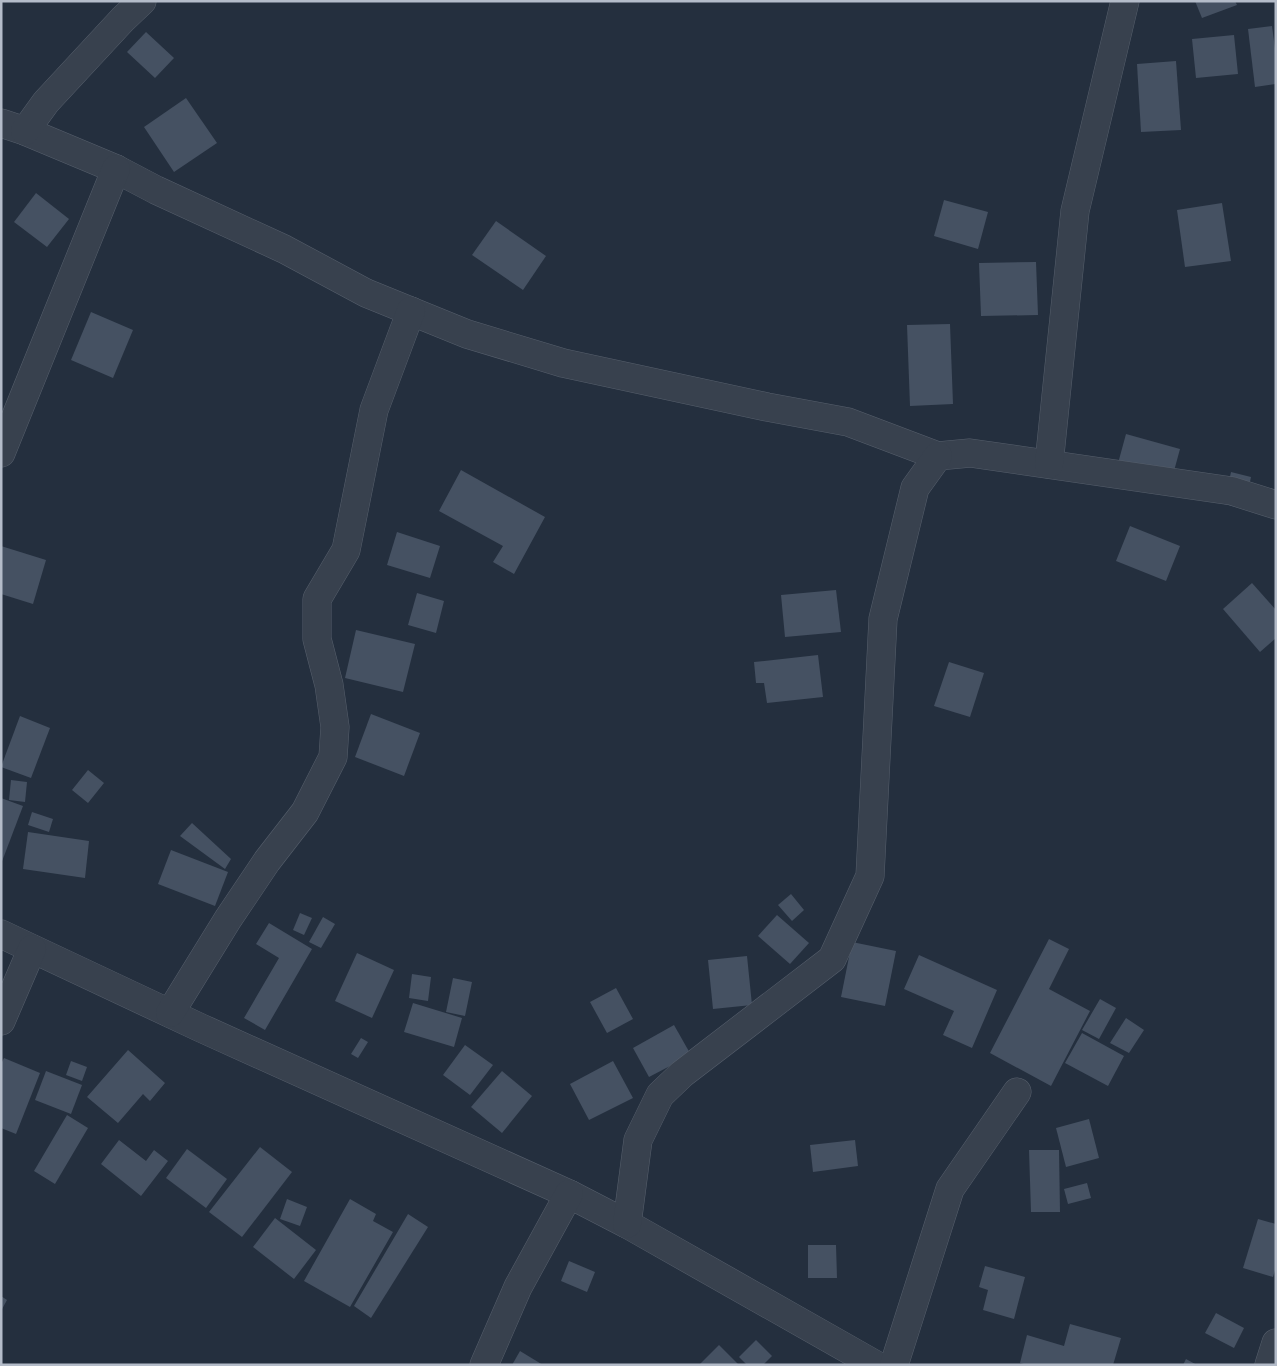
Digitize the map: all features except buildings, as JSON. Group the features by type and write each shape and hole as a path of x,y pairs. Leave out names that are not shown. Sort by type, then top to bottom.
{"street":[{"path":"13,127 46,102 142,1"},
{"path":"1049,464 1075,211 1125,1"},
{"path":"13,127 116,169 156,190 284,249 366,293 467,334 563,363 767,407 848,422 938,456 970,453 1232,490 1276,505"},
{"path":"1,453 116,169"},
{"path":"170,1013 228,919 267,861 305,812 333,757 335,727 329,684 317,639 317,598 346,550 374,410 410,311"},
{"path":"627,1224 638,1140 660,1095 682,1074 832,959 870,876 882,619 915,488 938,456"},
{"path":"1,934 569,1194 627,1224 876,1365"},
{"path":"1,1021 32,949"},
{"path":"894,1365 950,1189 1017,1092"},
{"path":"484,1365 518,1287 569,1194"},
{"path":"1269,1365 1276,1343"}]}
